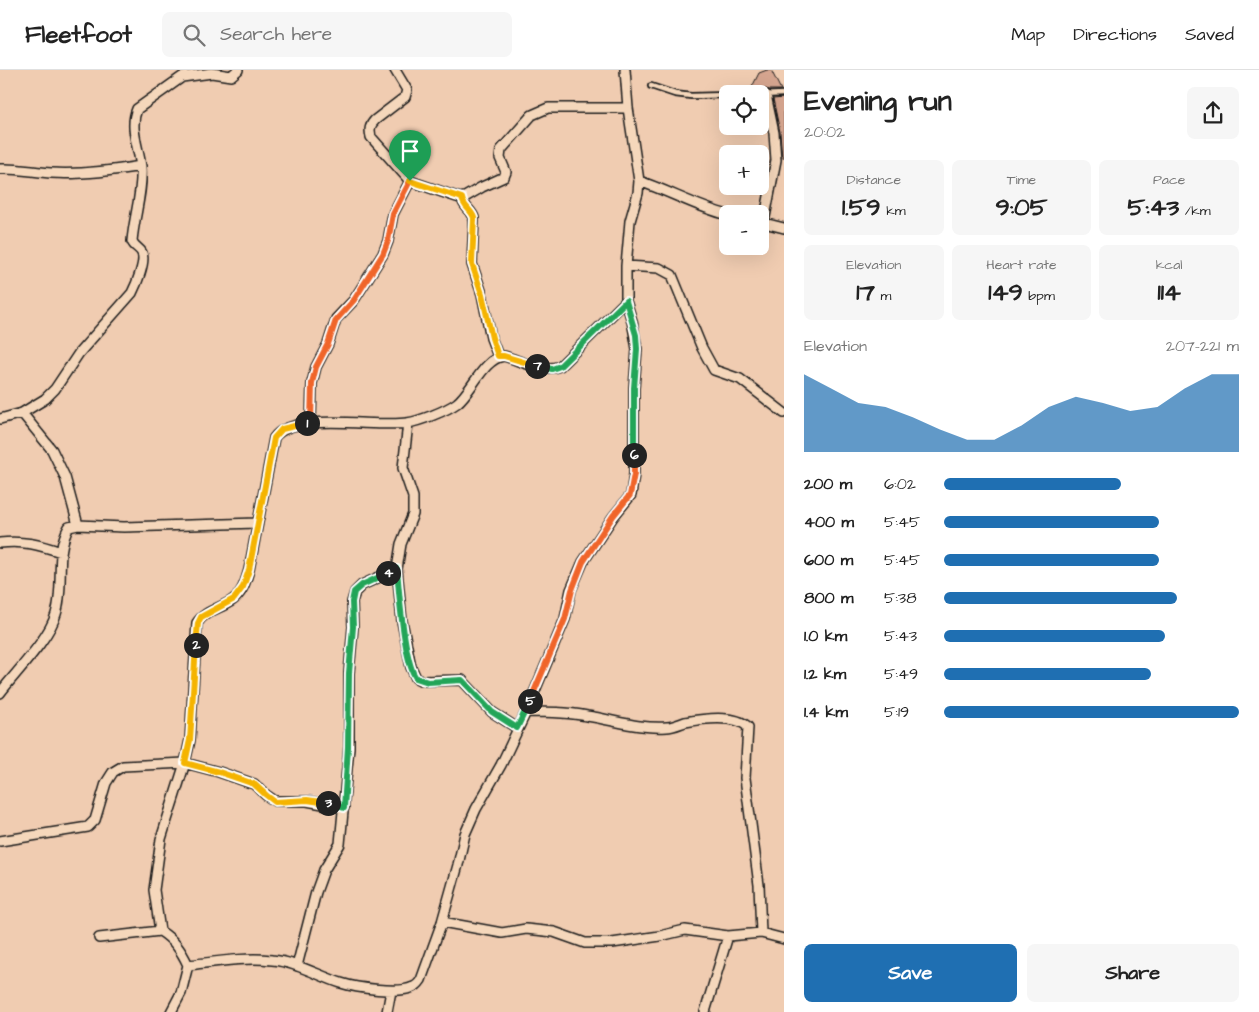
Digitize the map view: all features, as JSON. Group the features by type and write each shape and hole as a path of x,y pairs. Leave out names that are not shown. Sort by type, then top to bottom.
{"street":[{"path":"0,419 22,414 45,399 79,353 128,297 137,283 143,256 141,251 133,245 132,241 141,179 141,166 135,131 135,114 137,109 182,77 212,74 230,76 238,70"},
{"path":"395,70 407,90 407,94 370,124 369,131 371,137 410,181 462,198 504,177 506,172 500,158 501,150 526,121 539,110 548,108 628,108"},
{"path":"188,964 238,960 273,960 296,966 343,984 391,991 407,990 415,987 421,980 442,922 465,834 526,712 565,619 572,590 583,562 613,516 630,495 634,474 634,388 637,349 636,335 626,301 626,266 630,221 638,193 639,181 628,108 625,70"},
{"path":"766,205 776,160 774,133 769,116"},
{"path":"0,168 52,173 97,173 141,166"},
{"path":"311,422 312,383 316,367 328,344 336,320 354,300 383,254 388,241 393,214 410,181"},
{"path":"639,181 664,189 719,213"},
{"path":"462,198 464,205 474,218 472,264 498,356"},
{"path":"769,224 784,228"},
{"path":"626,266 659,268 672,275 702,348 714,370 740,379 784,413"},
{"path":"160,931 154,890 161,840 185,763 190,740 198,623 201,617 234,599 243,587 249,570 274,438 282,429 311,422 408,423 445,410 457,403 493,358 498,356 504,356 544,369 560,366 626,301"},
{"path":"22,414 52,450 65,477 78,525"},
{"path":"408,423 403,468 413,497 413,514 402,544 397,569 402,621 412,673 422,681 462,680 492,712 517,728"},
{"path":"0,693 45,636 56,615 60,584 61,552 64,535 69,527 78,525 124,528 257,523"},
{"path":"0,543 22,542 39,544 61,552"},
{"path":"296,966 316,892 324,870 340,844 348,747 349,673 354,592 362,585 397,569"},
{"path":"526,712 566,712 652,728 670,727 686,722 710,719 731,720 745,724 748,727 745,778 760,885 761,933"},
{"path":"0,841 88,827 95,820 106,783 113,772 123,766 185,763 254,784 275,802 307,800 344,808"},
{"path":"442,922 502,933 526,929 554,932 585,943 612,943 660,936 685,930 728,936 761,933 784,939"},
{"path":"99,938 160,931 171,938 180,948 188,964 181,993 170,1012"},
{"path":"706,1012 728,936"},
{"path":"387,1012 391,991"}],"lane":[{"path":"652,86 675,94 691,96 719,95"},
{"path":"769,95 784,94"}],"building":[{"path":"771,70 781,90 769,90 769,85 753,85 759,73"},
{"path":"784,98 784,157 782,158 780,132 773,99"}],"route":[{"path":"410,181 462,198 464,205 474,216 472,264 498,356 504,356 544,369 560,366 626,301 636,335 637,349 634,388 634,474 630,495 613,516 583,562 572,590 565,619 526,712 517,728 492,712 462,680 428,682 416,678 412,673 399,601 397,569 362,585 354,592 352,602 353,627 349,673 348,747 344,808 307,800 275,802 254,784 185,763 190,740 198,623 201,617 234,599 243,587 249,570 274,438 282,429 311,422 312,383 316,367 328,344 336,320 354,300 370,271 383,254 388,241 393,214 410,181"}]}
